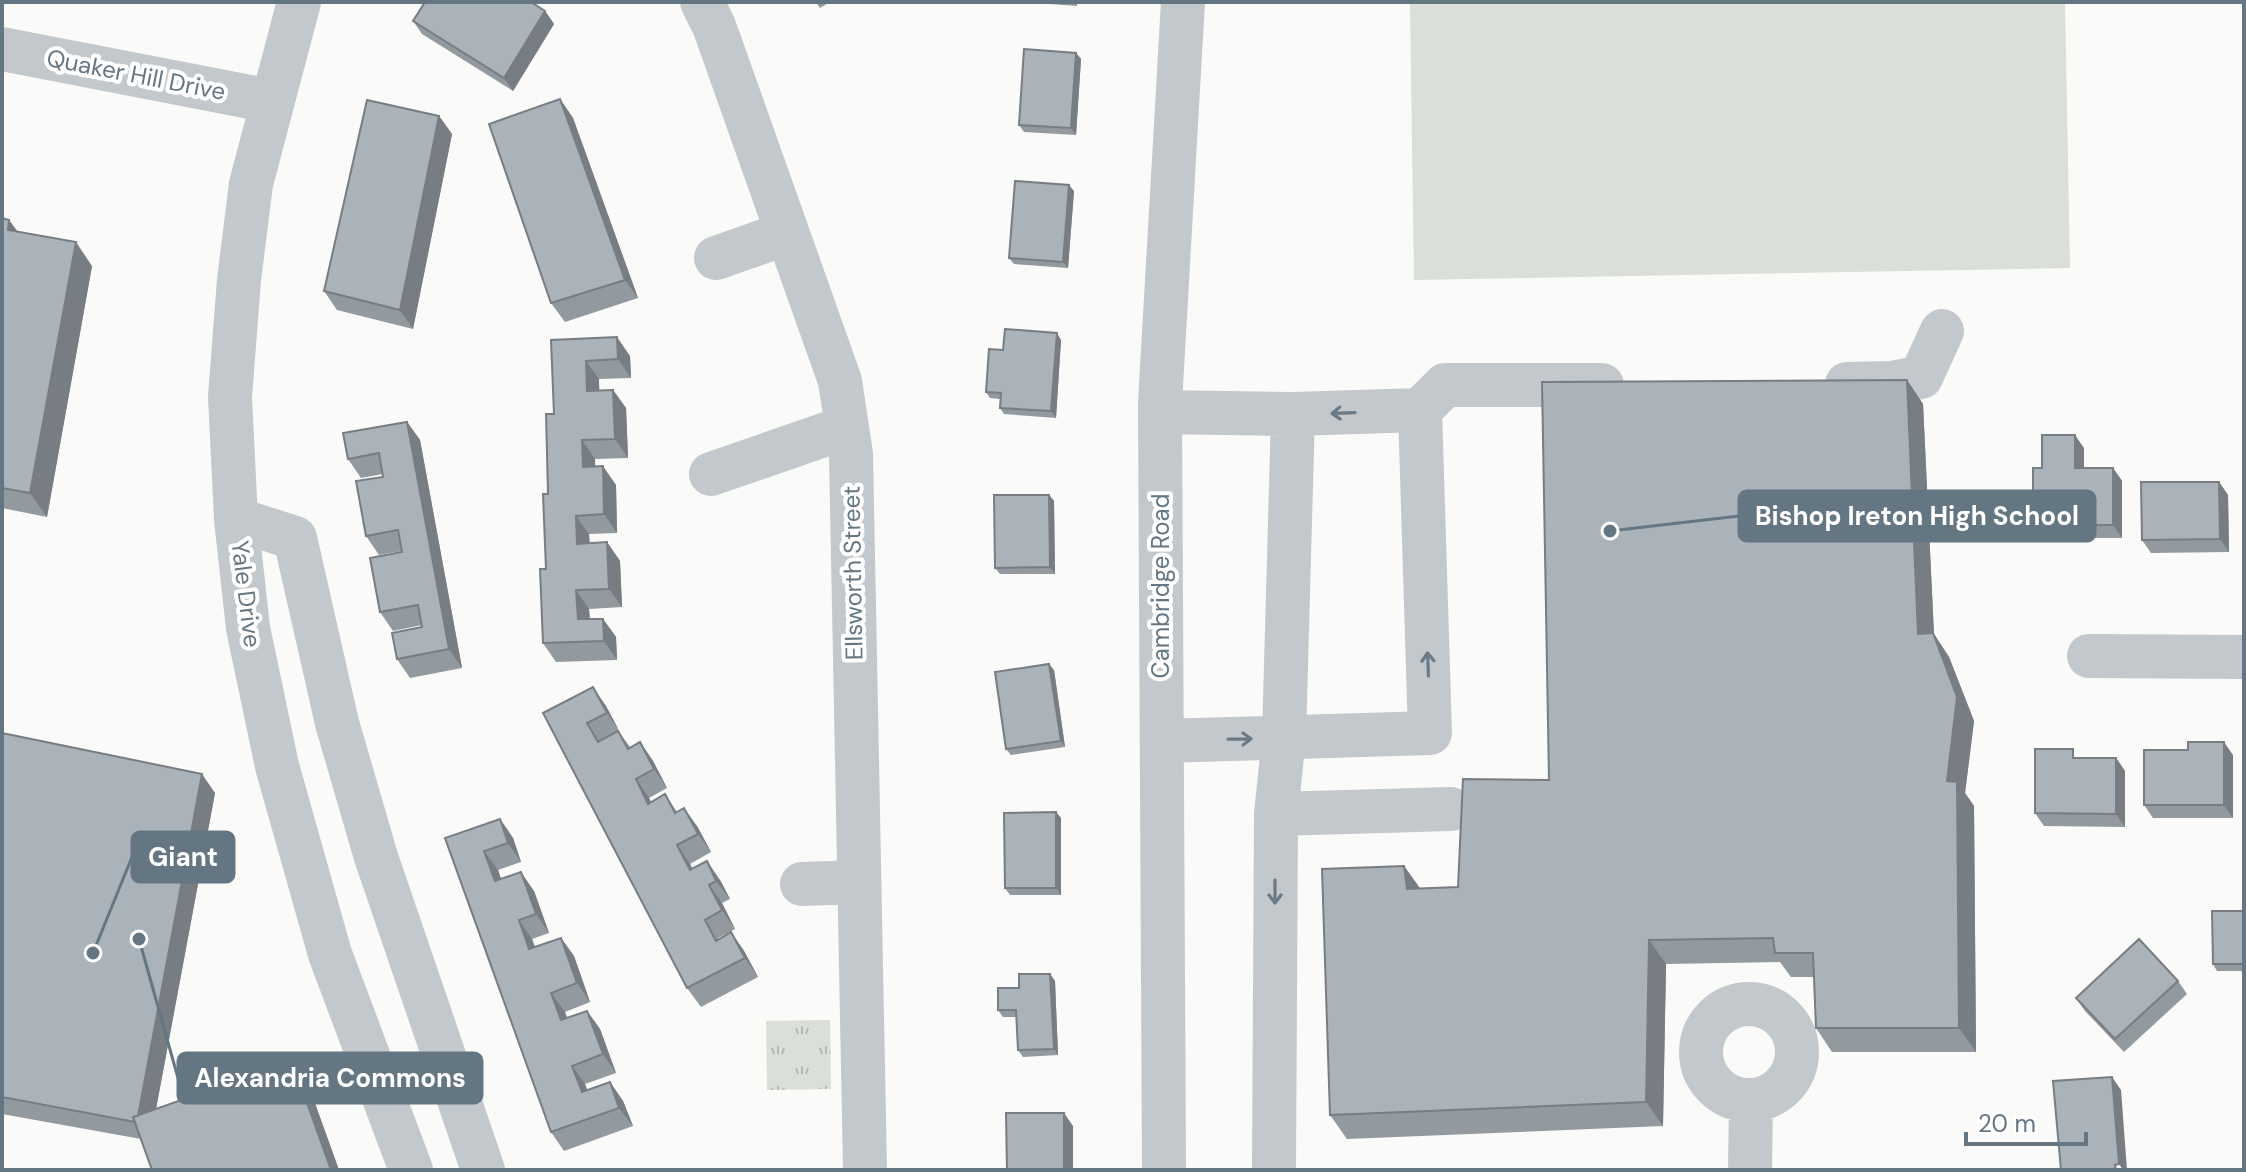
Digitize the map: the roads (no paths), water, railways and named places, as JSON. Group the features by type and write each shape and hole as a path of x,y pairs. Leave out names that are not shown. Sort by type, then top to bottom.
{"street":[{"name":"Yale Drive","path":"299,2 251,184 237,295 230,397 236,519 248,628 277,766 330,954 411,1170"},
{"name":"Ellsworth Street","path":"702,2 714,26 840,381 851,454 865,1170"},
{"name":"Cambridge Road","path":"1164,1170 1160,412 1183,2"},
{"name":"Quaker Hill Drive","path":"2,49 271,101"},
{"path":"716,258 787,233"},
{"path":"1815,384 1892,383 1921,377 1942,331"},
{"path":"1160,412 1293,414 1420,410 1445,385 1647,385"},
{"path":"1162,741 1430,733 1420,410"},
{"path":"1274,1170 1276,814 1284,737 1293,414"},
{"path":"711,474 847,427"},
{"path":"236,519 295,538 337,723 376,857 483,1170"},
{"path":"2089,656 2244,657"},
{"path":"1276,814 1451,809"},
{"path":"802,884 859,882"},
{"path":"1750,1170 1751,1100"}],"place":[{"name":"Bishop Ireton High School","path":"1610,531"},
{"name":"Alexandria Commons","path":"139,939"},
{"name":"Giant","path":"93,953"}]}
